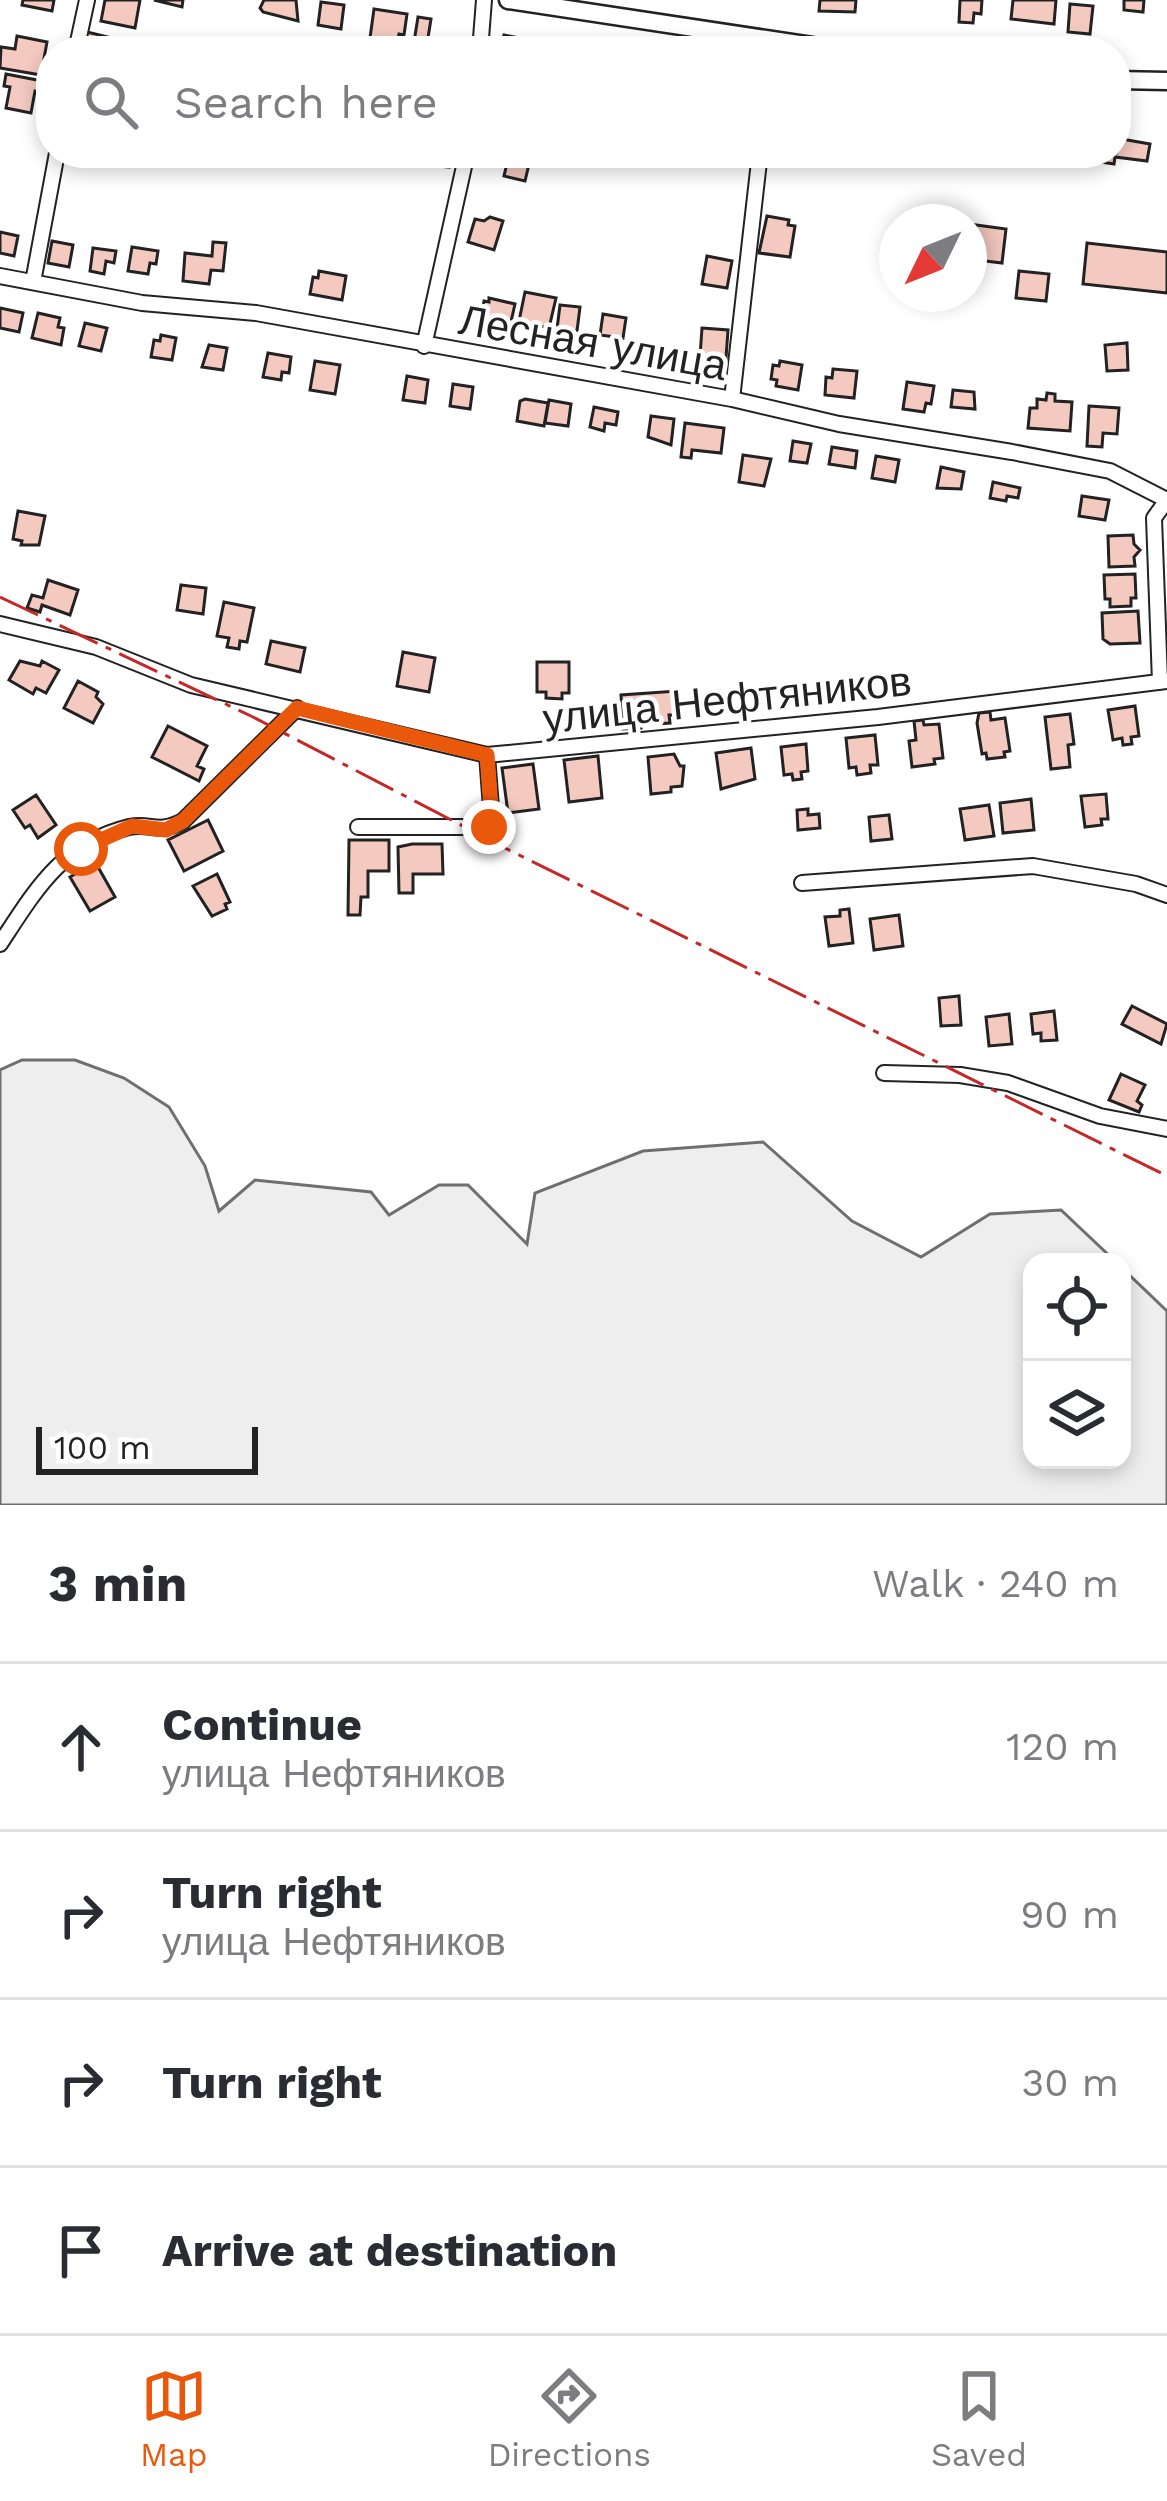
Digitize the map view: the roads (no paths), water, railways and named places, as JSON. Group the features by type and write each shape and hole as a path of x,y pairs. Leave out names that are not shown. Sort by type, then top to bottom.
{"street":[{"path":"79,36 87,0"},
{"path":"481,36 484,0"},
{"path":"508,0 704,36"},
{"path":"1131,80 1167,81"},
{"path":"33,282 54,168"},
{"path":"424,346 464,168"},
{"path":"732,399 758,168"},
{"name":"Лесная улица","path":"0,276 142,303 256,313 1109,471 1167,500"},
{"path":"1164,682 1154,518 1167,500"},
{"name":"улица Нефтяников","path":"0,624 96,646 191,685 487,755 1016,702 1164,682"},
{"path":"0,944 28,897 55,866 132,826 166,830 183,821 297,708"},
{"path":"358,827 489,827 487,755"},
{"path":"802,883 1033,866 1136,884 1167,896"},
{"path":"884,1073 1008,1083 1100,1116 1167,1129"}]}
